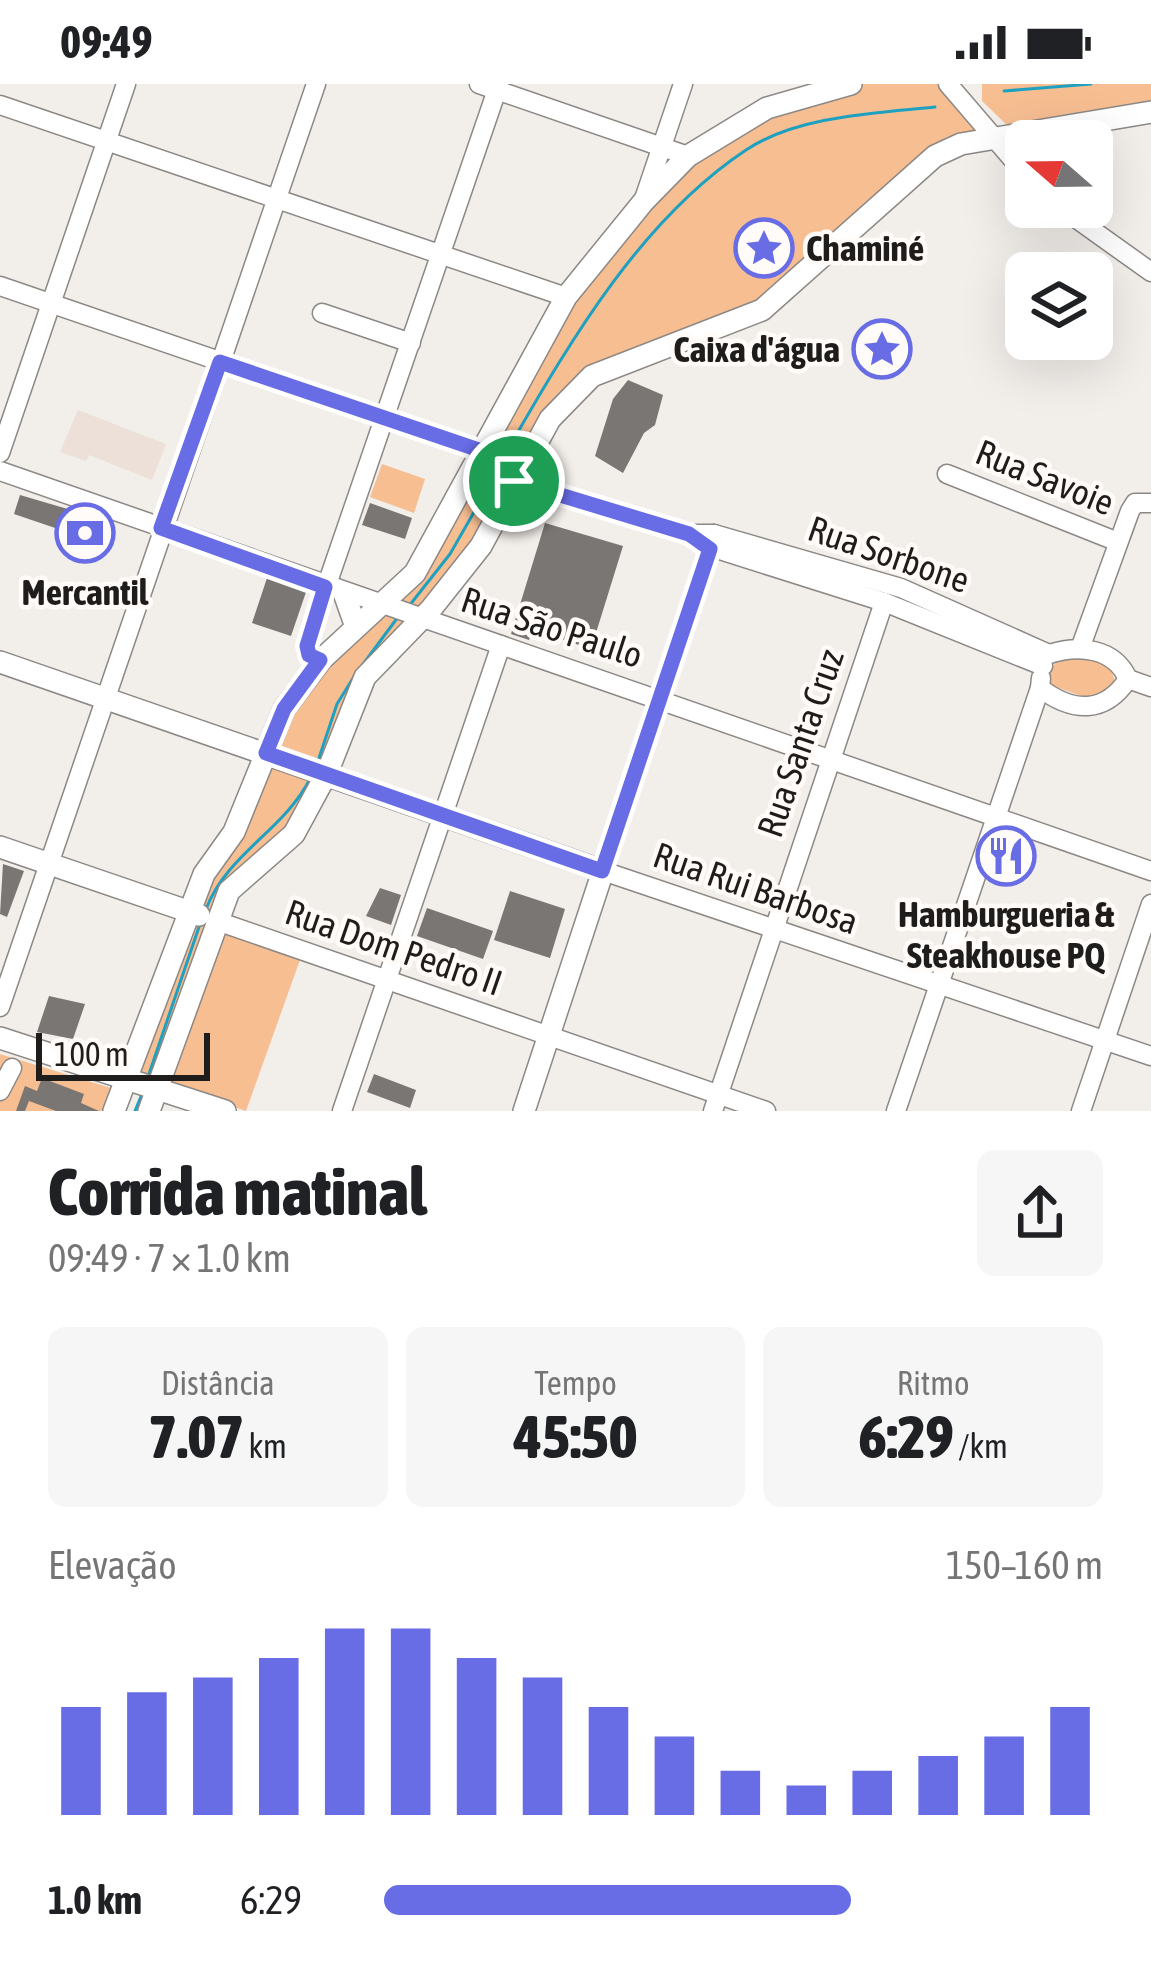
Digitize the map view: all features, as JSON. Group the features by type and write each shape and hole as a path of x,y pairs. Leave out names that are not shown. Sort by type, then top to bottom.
{"main road":[{"path":"114,1111 144,1084 203,917 204,874 234,832 284,709 320,660 356,627 388,607 415,573 566,297 644,201 688,156 767,108 851,84"},
{"path":"1112,120 1151,112"},
{"path":"203,917 294,834 318,770 365,677 481,546 550,419 592,376 762,310 911,172 961,144 1005,137"},
{"path":"335,590 356,627"},
{"name":"Rua Rui Barbosa","path":"0,662 602,871"},
{"name":"Rua Dom Pedro II","path":"0,847 203,917"},
{"path":"524,1111 602,871"},
{"path":"0,1039 225,1111"},
{"path":"144,1084 149,1111"}],"street":[{"path":"0,452 126,84"},
{"path":"0,1007 316,84"},
{"path":"644,201 683,84"},
{"path":"948,84 1005,151"},
{"path":"320,660 309,655 307,646 335,590 385,417 492,86 688,156"},
{"path":"0,105 566,297"},
{"path":"1089,228 1151,272"},
{"path":"0,286 482,451"},
{"path":"322,313 411,343"},
{"name":"Rua Sorbone","path":"482,451 514,481 975,629"},
{"name":"Rua São Paulo","path":"0,471 1151,871"},
{"name":"Rua Savoie","path":"947,473 1118,542"},
{"path":"1081,646 1130,511 1147,502"},
{"path":"602,871 712,542"},
{"name":"Rua Sorbone","path":"712,542 902,588 975,629 1046,660"},
{"name":"Rua Santa Cruz","path":"716,1103 884,602"},
{"path":"342,1111 501,646"},
{"path":"896,1111 1046,660 1081,646 1116,662 1128,679 1151,687"},
{"path":"1040,688 1052,697 1098,708 1110,703 1128,679"},
{"name":"Rua Rui Barbosa","path":"602,871 1151,1056"},
{"path":"1081,1111 1151,904"},
{"name":"Rua Dom Pedro II","path":"203,917 549,1034 716,1103 766,1111"},
{"path":"0,1090 12,1068"}],"shaded area":[{"path":"851,84 948,84 994,138 961,144 787,291 570,396 481,546 365,677 311,808 229,892 157,1089 129,1078 284,709 415,573 566,297 723,133"},
{"path":"982,84 1151,84 1151,102 1049,120 1005,123 982,101"},
{"path":"78,410 166,444 152,480 89,455 86,461 60,452"},
{"path":"382,464 425,479 414,513 370,497"},
{"path":"1079,655 1110,666 1116,684 1092,700 1051,685 1049,673 1057,660"},
{"path":"221,931 301,957 246,1111 166,1083"},
{"path":"0,1054 111,1088 113,1094 105,1111 0,1111"}],"building":[{"path":"628,380 663,395 655,425 644,433 623,473 595,456 613,399"},
{"path":"20,495 71,510 64,531 14,514"},
{"path":"370,503 412,518 405,539 362,525"},
{"path":"545,523 623,546 591,649 561,639 565,624 537,616 529,640 511,634"},
{"path":"267,578 306,592 291,636 252,623"},
{"path":"3,864 24,871 7,917 0,914"},
{"path":"380,888 401,895 391,925 366,916"},
{"path":"510,891 565,909 550,958 494,940"},
{"path":"427,908 493,931 483,959 417,936"},
{"path":"49,996 85,1004 73,1039 37,1032"},
{"path":"374,1074 416,1090 410,1108 367,1092"},
{"path":"42,1078 84,1094 81,1103 99,1111 56,1111 29,1101 25,1111 16,1111 25,1086 37,1091"}],"waterway":[{"path":"1004,91 1091,84"},
{"path":"511,444 612,283 674,210 709,178 746,150 789,130 838,118 935,107"},
{"path":"409,606 450,554 485,493"},
{"path":"361,667 398,617"},
{"path":"317,764 337,704 355,675"},
{"path":"206,909 228,872 285,813 310,779"},
{"path":"149,1074 200,924"},
{"path":"135,1111 142,1094"}],"place":[{"name":"Chaminé","path":"764,248"},
{"name":"Caixa d'água","path":"882,349"},
{"name":"Mercantil","path":"85,533"},
{"name":"Hamburgueria & Steakhouse PQ","path":"1006,856"}],"route":[{"path":"220,362 482,451 514,481 689,534 710,549 602,871 266,753 284,709 320,660 309,655 307,646 325,587 161,528 220,362"}]}
